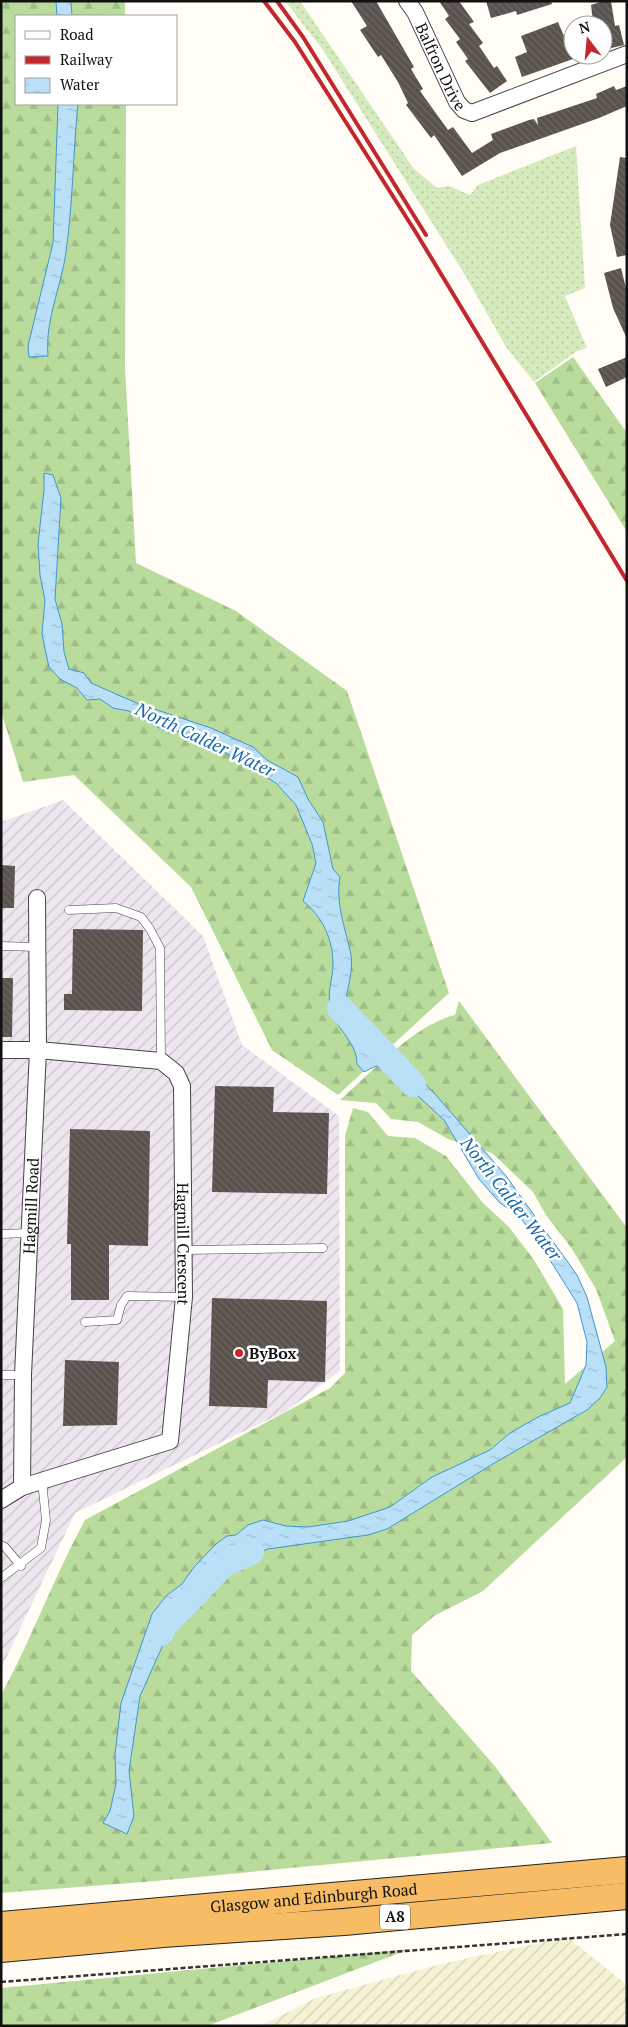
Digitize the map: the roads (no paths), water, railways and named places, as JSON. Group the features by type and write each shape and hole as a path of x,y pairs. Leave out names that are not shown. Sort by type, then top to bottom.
{"highway":[{"name":"Glasgow and Edinburgh Road","path":"1,1925 627,1870"},
{"name":"Glasgow and Edinburgh Road","path":"1,1949 163,1934 344,1922 627,1896"}],"street":[{"name":"Balfron Drive","path":"407,1 415,12 457,102 464,110 472,113 627,54"},
{"name":"Hagmill Road","path":"22,1487 23,1375 38,1050 38,898"},
{"path":"1,1050 38,1050 161,1061"},
{"name":"Hagmill Crescent","path":"22,1487 170,1441 184,1297 182,1086 176,1073 161,1061"},
{"path":"1,1500 22,1487"}],"lane":[{"path":"69,910 116,908 141,917 150,928 160,948 161,1061"},
{"path":"1,946 38,946"},
{"path":"1,1234 29,1233"},
{"path":"184,1250 323,1248"},
{"path":"85,1322 117,1320 121,1305 127,1296 184,1297"},
{"path":"1,1375 23,1375"},
{"path":"1,1578 20,1566 41,1548 46,1520 42,1480"},
{"path":"1,1545 5,1547 20,1566"}],"water":[{"path":"56,1 71,1 72,15 57,15"},
{"path":"58,105 78,105 72,197 66,252 49,329 48,356 29,357 28,346 53,243"},
{"path":"44,473 53,475 61,498 55,599 62,624 64,652 69,669 84,673 91,683 139,704 211,728 253,747 267,760 298,777 308,799 323,822 333,869 340,877 340,907 351,955 346,998 359,1019 374,1054 407,1065 435,1094 506,1176 577,1275 587,1297 606,1367 607,1387 600,1398 587,1410 496,1462 387,1529 368,1535 268,1549 206,1572 191,1592 171,1627 140,1696 129,1771 134,1816 127,1834 103,1823 110,1811 116,1784 115,1754 121,1703 152,1614 166,1596 182,1584 194,1567 216,1544 227,1536 236,1535 248,1525 263,1520 286,1526 308,1527 348,1521 390,1507 432,1477 490,1450 510,1433 538,1417 570,1403 586,1365 587,1342 577,1303 536,1238 519,1216 500,1203 479,1179 444,1120 390,1070 376,1066 364,1072 357,1064 350,1041 332,1014 330,1006 329,995 333,964 329,937 316,914 303,901 316,863 312,844 296,805 276,783 206,741 181,732 163,730 129,711 113,708 100,699 87,700 77,688 60,679 49,667 42,633 45,600 40,575 38,544"}],"waterway":[{"name":"North Calder Water","path":"340,1008 413,1084"},
{"name":"North Calder Water","path":"161,1633 164,1626 225,1563 251,1552"}],"railway":[{"path":"264,1 295,42 415,231 627,581"},
{"path":"277,1 303,37 426,235"}],"place":[{"name":"ByBox","path":"239,1353"}]}
